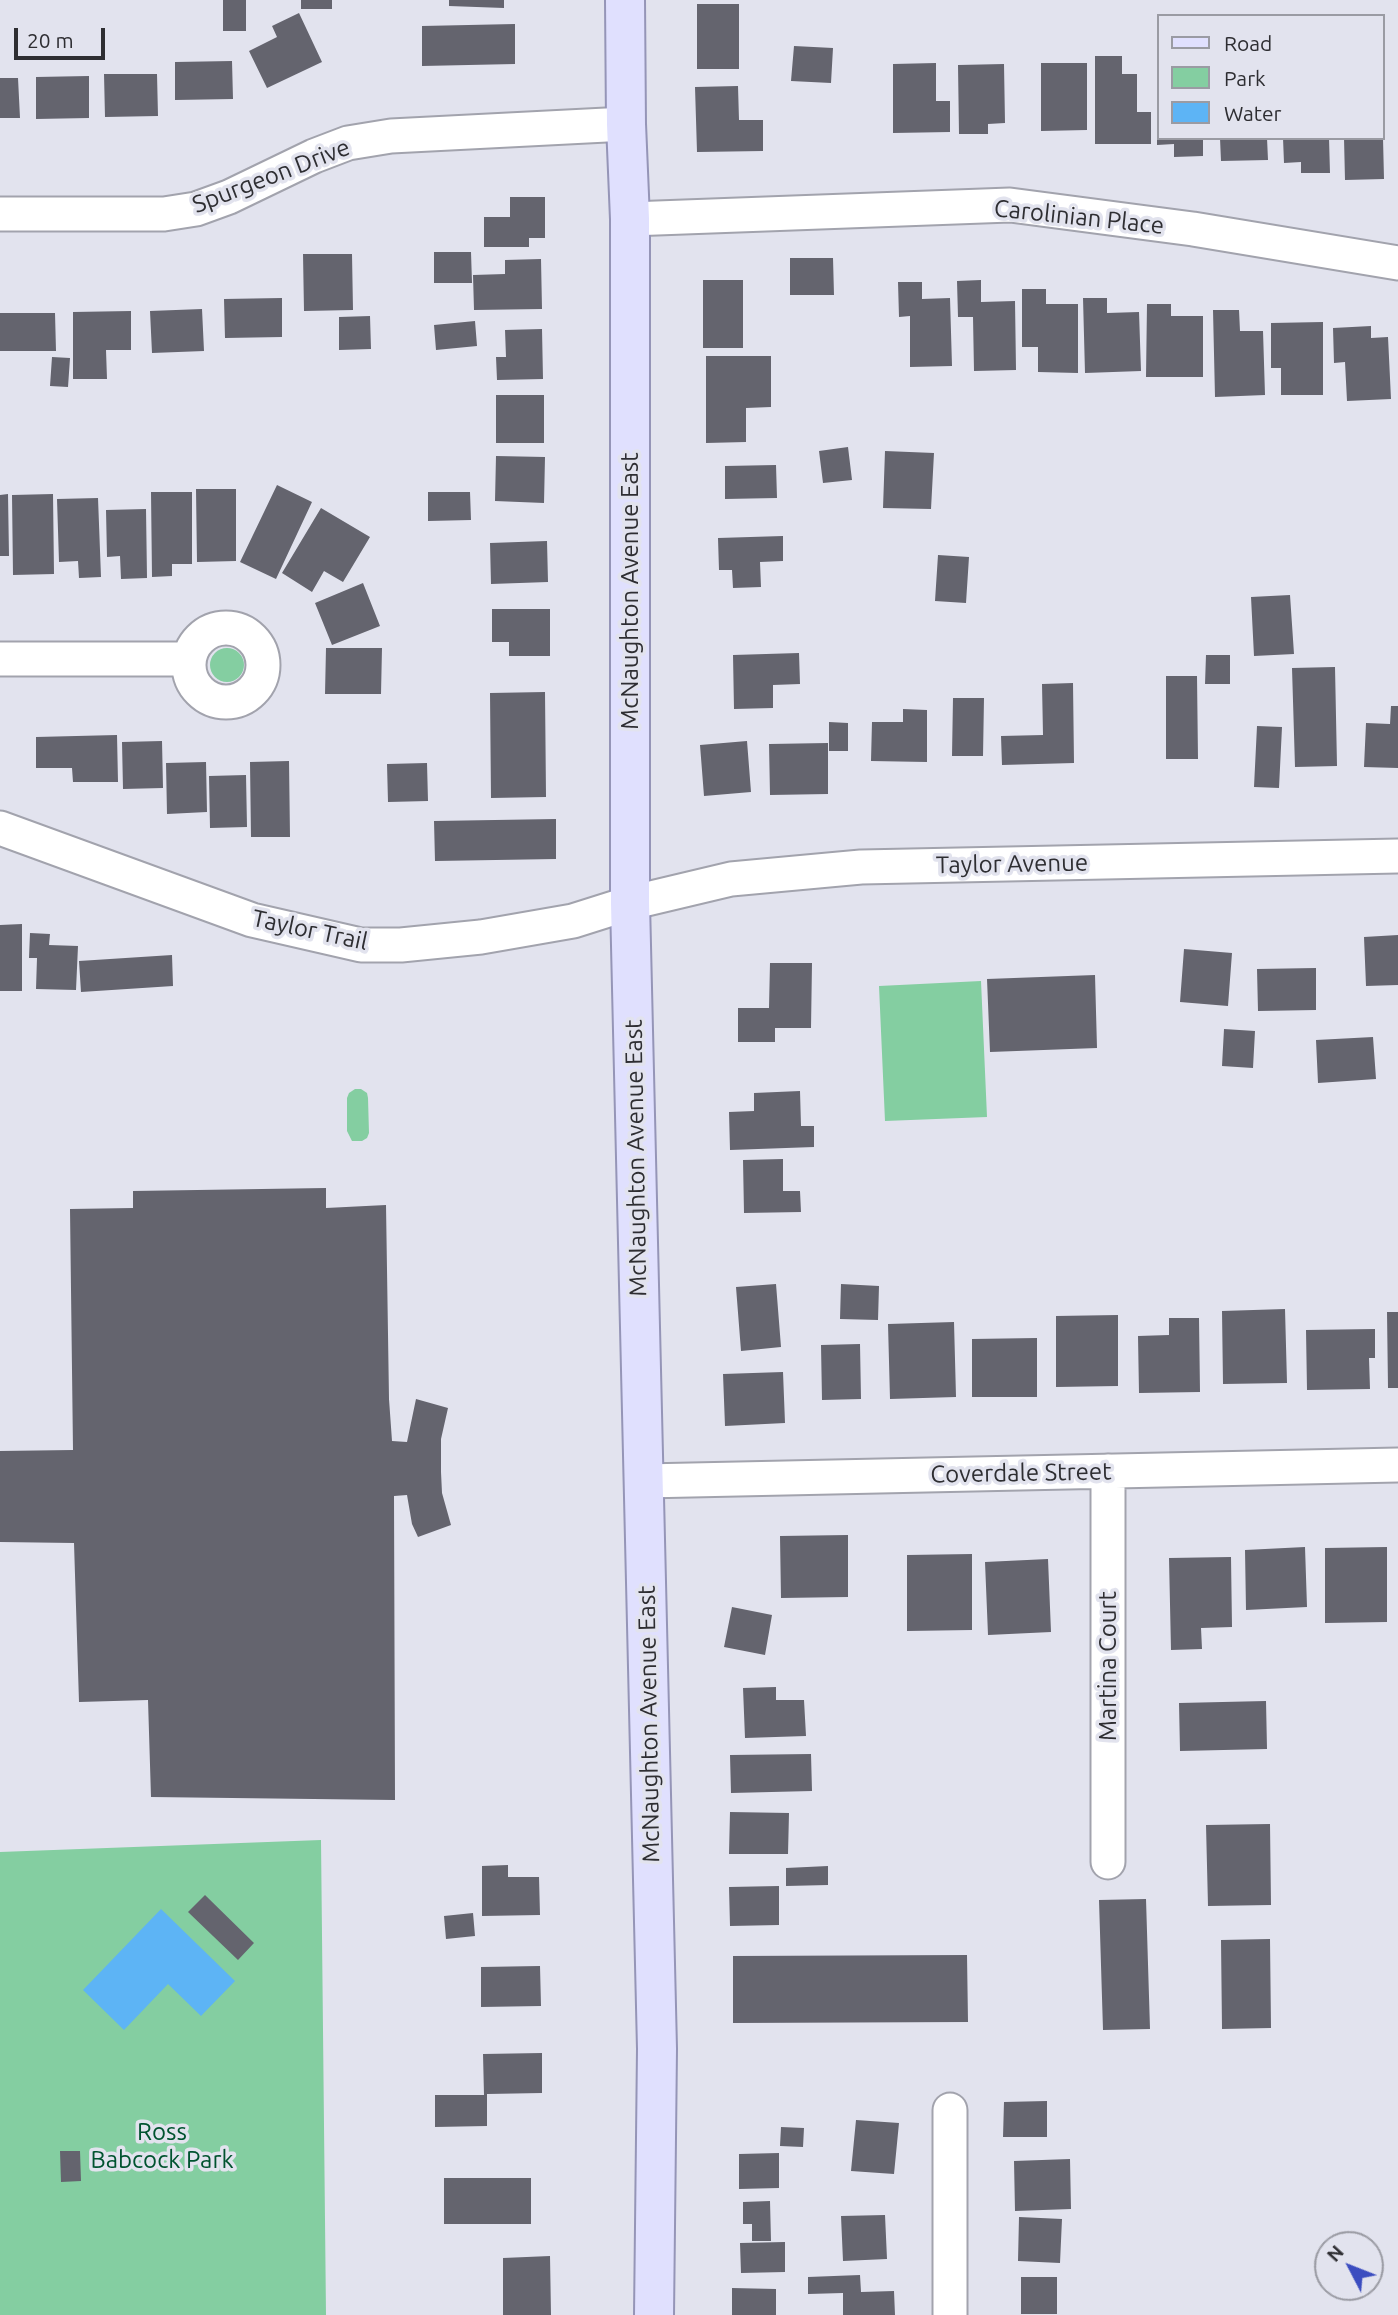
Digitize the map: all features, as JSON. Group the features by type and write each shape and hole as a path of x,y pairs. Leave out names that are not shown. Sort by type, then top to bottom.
{"main road":[{"name":"McNaughton Avenue East","path":"625,0 630,219 630,904 657,2049 654,2315"}],"street":[{"name":"Spurgeon Drive","path":"0,214 164,214 196,209 229,197 314,156 348,143 391,136 626,124"},
{"name":"Carolinian Place","path":"630,219 1010,205 1193,229 1398,263"},
{"path":"0,659 188,659"},
{"name":"Taylor Trail","path":"0,828 252,920 361,945 401,945 481,937 573,921 630,904"},
{"name":"Taylor Avenue","path":"630,904 731,879 861,867 1398,856"},
{"name":"Coverdale Street","path":"644,1481 1398,1465"},
{"name":"Martina Court","path":"1108,1471 1108,1862"},
{"path":"950,2110 950,2315"}],"green space":[{"path":"227,648 239,653 244,665 239,677 227,682 215,677 210,665 215,653"},
{"path":"981,981 987,1117 885,1121 879,986"},
{"path":"355,1089 367,1093 368,1098 369,1133 362,1141 352,1141 347,1131 347,1098"},
{"name":"Ross Babcock Park","path":"321,1840 326,2315 0,2315 0,1852"}],"water":[{"path":"161,1909 235,1981 201,2016 168,1984 124,2030 83,1990"}],"building":[{"path":"223,0 246,0 246,31 223,31"},
{"path":"301,0 332,0 332,9 301,9"},
{"path":"449,0 504,0 504,8 449,6"},
{"path":"697,4 739,4 739,69 697,69"},
{"path":"299,13 322,62 267,88 249,51 277,37 272,26"},
{"path":"515,24 515,64 422,66 422,26"},
{"path":"794,46 833,48 831,83 791,81"},
{"path":"1095,56 1122,56 1122,74 1137,74 1137,112 1151,112 1151,144 1095,144"},
{"path":"232,61 233,99 175,100 175,62"},
{"path":"936,63 936,101 950,101 950,132 893,133 893,64"},
{"path":"1041,63 1087,63 1087,130 1041,131"},
{"path":"1004,64 1005,123 988,124 988,134 959,134 958,65"},
{"path":"104,74 157,74 158,116 105,117"},
{"path":"89,76 89,118 36,119 36,77"},
{"path":"0,78 18,78 20,118 0,118"},
{"path":"738,86 739,120 763,120 763,151 697,152 695,87"},
{"path":"1157,140 1203,140 1203,156 1174,157 1174,144 1157,145"},
{"path":"1220,140 1267,140 1268,160 1221,161"},
{"path":"1283,140 1329,140 1330,173 1301,173 1301,162 1284,163"},
{"path":"1344,140 1383,140 1384,179 1345,180"},
{"path":"510,197 545,197 545,238 529,238 529,247 484,247 484,217 510,217"},
{"path":"434,252 471,252 472,283 434,283"},
{"path":"303,254 352,254 353,310 304,311"},
{"path":"790,258 833,258 834,295 790,295"},
{"path":"541,259 542,309 474,310 473,275 505,274 505,260"},
{"path":"703,280 743,280 743,348 703,348"},
{"path":"981,280 981,302 1015,301 1016,370 974,371 973,317 958,317 957,281"},
{"path":"898,282 922,282 922,299 950,298 952,366 910,367 910,316 899,317"},
{"path":"1022,289 1046,289 1046,304 1078,304 1078,373 1038,372 1038,347 1022,347"},
{"path":"282,298 282,337 225,338 224,299"},
{"path":"1083,298 1107,298 1107,313 1139,312 1141,371 1085,373"},
{"path":"1147,304 1171,304 1171,316 1203,316 1203,377 1146,377"},
{"path":"202,309 204,351 152,353 150,311"},
{"path":"1213,310 1239,310 1240,331 1263,331 1265,395 1215,397"},
{"path":"131,311 131,350 106,350 107,379 73,379 73,312"},
{"path":"0,313 55,313 56,351 0,351"},
{"path":"370,316 371,349 339,350 339,317"},
{"path":"475,321 477,346 436,350 434,325"},
{"path":"1323,322 1323,395 1281,395 1281,368 1271,368 1271,323"},
{"path":"1371,326 1371,338 1388,337 1391,399 1347,401 1345,362 1334,363 1333,328"},
{"path":"542,329 543,379 497,380 496,357 506,357 505,330"},
{"path":"706,356 771,356 771,407 746,408 746,442 706,443"},
{"path":"52,357 70,358 68,387 50,386"},
{"path":"496,395 544,395 544,443 496,443"},
{"path":"848,447 852,480 823,483 819,451"},
{"path":"885,451 934,453 931,509 883,508"},
{"path":"496,456 545,457 544,503 495,501"},
{"path":"776,465 777,498 725,499 725,466"},
{"path":"277,485 312,502 276,579 240,562"},
{"path":"196,489 236,489 236,561 197,562"},
{"path":"151,492 192,492 192,564 172,564 172,576 152,577"},
{"path":"428,492 470,492 471,520 428,521"},
{"path":"8,494 9,556 0,556 0,495"},
{"path":"53,494 54,574 13,575 12,495"},
{"path":"98,498 101,577 79,578 78,561 59,562 57,499"},
{"path":"321,508 370,537 343,582 324,571 312,592 282,573"},
{"path":"146,509 147,578 121,579 120,556 107,557 106,510"},
{"path":"783,536 783,561 760,562 761,587 733,588 732,570 719,570 718,538"},
{"path":"547,541 548,582 491,584 490,543"},
{"path":"938,555 969,557 966,603 935,601"},
{"path":"363,583 380,626 332,645 315,603"},
{"path":"1290,595 1294,654 1254,656 1251,597"},
{"path":"492,609 550,609 550,656 509,656 509,642 492,642"},
{"path":"326,648 382,648 381,694 325,694"},
{"path":"799,653 800,684 773,685 773,708 734,709 733,655"},
{"path":"1206,655 1230,655 1230,684 1205,684"},
{"path":"1335,667 1337,766 1295,767 1292,668"},
{"path":"1166,676 1197,676 1198,759 1166,759"},
{"path":"1073,683 1074,763 1002,765 1001,736 1043,735 1042,684"},
{"path":"545,692 546,797 491,798 490,693"},
{"path":"953,698 984,698 983,756 952,756"},
{"path":"1391,706 1398,706 1398,768 1364,767 1366,723 1390,724"},
{"path":"903,709 927,710 927,762 871,761 872,722 903,722"},
{"path":"829,722 848,723 848,751 829,751"},
{"path":"1257,726 1282,727 1279,788 1254,787"},
{"path":"117,735 118,782 73,782 72,768 36,768 36,737"},
{"path":"162,741 163,788 123,789 122,742"},
{"path":"747,741 751,792 704,796 700,745"},
{"path":"828,743 828,794 770,795 769,744"},
{"path":"289,761 290,837 251,837 250,762"},
{"path":"206,762 207,812 167,814 166,763"},
{"path":"427,763 428,801 388,802 387,764"},
{"path":"246,775 247,827 210,828 209,776"},
{"path":"556,819 556,859 435,861 434,821"},
{"path":"22,924 22,991 0,991 0,925"},
{"path":"30,933 50,934 49,945 78,946 76,990 36,989 37,958 29,958"},
{"path":"1398,935 1398,985 1366,986 1364,937"},
{"path":"1184,949 1232,953 1228,1006 1180,1002"},
{"path":"172,955 173,986 81,992 79,961"},
{"path":"770,963 812,963 811,1028 775,1028 775,1042 738,1042 738,1008 769,1008"},
{"path":"1316,968 1316,1010 1258,1011 1257,969"},
{"path":"1095,975 1097,1048 990,1052 987,979"},
{"path":"1224,1029 1255,1031 1253,1068 1222,1066"},
{"path":"1373,1037 1376,1079 1318,1083 1316,1040"},
{"path":"800,1091 801,1126 814,1126 814,1147 730,1150 729,1112 754,1111 754,1093"},
{"path":"783,1159 783,1191 800,1191 801,1212 744,1213 743,1160"},
{"path":"326,1188 326,1208 386,1205 392,1441 407,1442 416,1399 448,1408 441,1439 441,1472 442,1493 451,1525 418,1537 412,1524 407,1495 394,1496 395,1800 151,1797 148,1700 79,1702 74,1543 0,1542 0,1451 73,1450 70,1209 133,1208 133,1191"},
{"path":"776,1284 781,1347 741,1351 736,1287"},
{"path":"841,1284 879,1286 878,1320 840,1319"},
{"path":"1285,1309 1287,1383 1223,1384 1222,1311"},
{"path":"1387,1312 1398,1312 1398,1388 1388,1388"},
{"path":"1118,1315 1118,1386 1056,1387 1056,1316"},
{"path":"1169,1318 1199,1318 1200,1392 1139,1393 1138,1336 1169,1335"},
{"path":"954,1322 956,1397 890,1399 888,1324"},
{"path":"1375,1329 1375,1358 1369,1358 1370,1389 1307,1390 1306,1330"},
{"path":"1037,1338 1037,1397 972,1397 972,1339"},
{"path":"860,1344 861,1399 822,1400 821,1345"},
{"path":"783,1372 785,1423 725,1426 723,1374"},
{"path":"848,1535 848,1597 781,1598 780,1536"},
{"path":"1305,1547 1307,1607 1246,1610 1245,1550"},
{"path":"1387,1547 1387,1622 1325,1623 1325,1548"},
{"path":"972,1554 972,1630 907,1631 907,1555"},
{"path":"1231,1557 1232,1627 1201,1628 1202,1649 1171,1650 1169,1558"},
{"path":"1048,1559 1051,1632 988,1635 985,1562"},
{"path":"732,1607 772,1615 765,1655 724,1647"},
{"path":"776,1687 776,1700 804,1700 806,1736 745,1738 743,1688"},
{"path":"1266,1701 1267,1749 1180,1751 1179,1703"},
{"path":"811,1754 812,1791 731,1793 730,1755"},
{"path":"730,1812 789,1813 788,1854 729,1854"},
{"path":"1270,1824 1271,1905 1208,1906 1206,1825"},
{"path":"508,1865 508,1877 539,1877 540,1915 482,1916 482,1866"},
{"path":"828,1866 828,1885 786,1886 786,1868"},
{"path":"779,1886 779,1925 730,1926 729,1887"},
{"path":"205,1895 254,1943 238,1960 188,1912"},
{"path":"1146,1899 1150,2029 1103,2030 1099,1900"},
{"path":"473,1913 475,1936 446,1939 444,1916"},
{"path":"1270,1939 1271,2028 1222,2029 1221,1940"},
{"path":"967,1955 968,2022 733,2023 733,1956"},
{"path":"540,1966 541,2006 481,2007 481,1967"},
{"path":"542,2053 542,2093 487,2094 487,2126 435,2127 435,2095 484,2095 483,2054"},
{"path":"1047,2101 1047,2137 1003,2137 1004,2102"},
{"path":"856,2120 899,2123 894,2174 851,2171"},
{"path":"781,2127 804,2128 803,2147 780,2146"},
{"path":"60,2151 80,2151 81,2181 61,2182"},
{"path":"779,2153 779,2188 739,2189 739,2154"},
{"path":"1070,2159 1071,2209 1015,2211 1014,2161"},
{"path":"444,2178 531,2178 531,2224 444,2224"},
{"path":"770,2201 771,2241 752,2241 752,2224 743,2224 743,2202"},
{"path":"885,2215 887,2259 843,2261 841,2216"},
{"path":"1019,2217 1062,2219 1060,2263 1018,2261"},
{"path":"785,2242 785,2272 741,2273 740,2243"},
{"path":"550,2256 551,2315 503,2315 503,2258"},
{"path":"860,2275 861,2292 894,2291 895,2315 843,2315 843,2293 808,2294 808,2277"},
{"path":"1021,2277 1057,2277 1057,2314 1021,2314"},
{"path":"732,2288 776,2289 776,2315 732,2315"}]}
